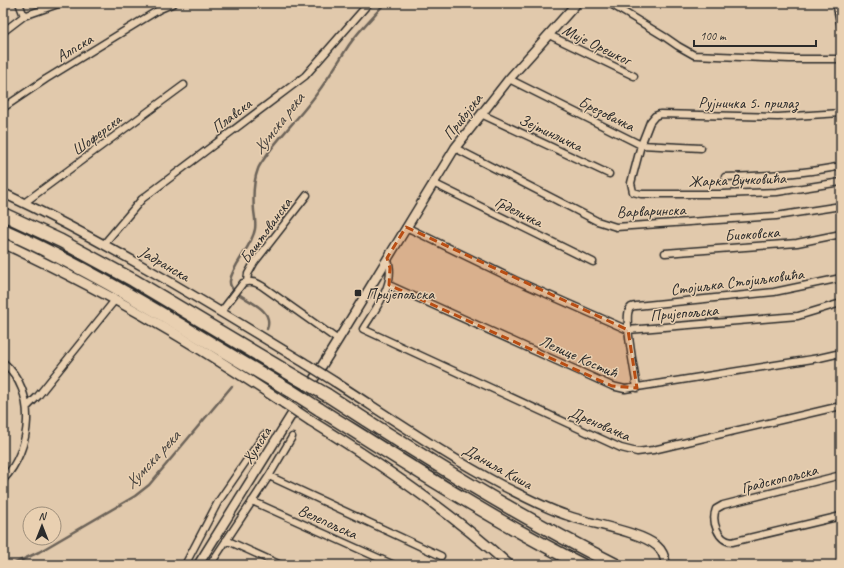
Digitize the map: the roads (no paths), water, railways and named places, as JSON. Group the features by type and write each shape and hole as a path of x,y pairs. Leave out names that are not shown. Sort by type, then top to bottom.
{"highway":[{"path":"3,214 55,238 133,280 299,378 496,500 616,565"},
{"path":"3,230 81,268 144,303 499,519 582,565"}],"main road":[{"path":"3,243 115,300 202,350 410,485 465,527 509,565"}],"street":[{"path":"19,3 24,16"},
{"path":"3,32 24,16 61,3"},
{"name":"Алпска","path":"3,108 159,6 174,3"},
{"name":"Плавска","path":"104,244 142,199 305,76 369,3"},
{"name":"Прибојска","path":"338,340 455,148 508,79 577,3"},
{"path":"609,3 694,55 790,59 841,59"},
{"path":"836,3 840,14 841,27"},
{"name":"Мије Орешког","path":"549,35 634,76"},
{"name":"Брезовачка","path":"508,79 641,145 701,148"},
{"name":"Шоферска","path":"24,203 184,84"},
{"name":"Рујничка 5. прилаз","path":"641,145 650,122 655,116 660,114 778,117 841,113"},
{"name":"Зејтинличка","path":"481,114 609,174"},
{"name":"Жарка Вучковића","path":"641,145 631,183 633,192 651,194 777,192 841,182"},
{"name":"Варваринска","path":"455,148 597,221 616,227 776,216 841,206"},
{"path":"726,177 768,176 810,172 841,166"},
{"name":"Грделичка","path":"433,183 593,262"},
{"name":"Јадранска","path":"3,193 104,244 308,364"},
{"name":"Баштованска","path":"247,281 248,274 254,263 307,195"},
{"name":"Пријепољска","path":"406,227 515,280 628,330 798,316 841,303"},
{"name":"Биоковска","path":"664,252 797,243 841,234"},
{"path":"387,258 390,268 389,285"},
{"name":"Стојиљка Стојиљковића","path":"628,330 628,311 631,307 774,292 841,278"},
{"path":"221,312 239,286 247,281 259,284 338,340"},
{"name":"Дреновачка","path":"389,285 363,329 621,448 637,452 653,450 841,406"},
{"name":"Лелице Костић","path":"389,285 612,386 625,389 812,360 841,353"},
{"path":"27,406 38,396 115,300"},
{"path":"628,330 638,388"},
{"name":"Хумска","path":"198,565 338,340"},
{"path":"3,362 8,366 20,386 27,406 25,441 21,453 8,475 3,480"},
{"name":"Данила Киша","path":"308,364 450,456 532,501 573,518 650,541 658,546 662,552 666,565 681,565"},
{"name":"Хумска","path":"185,565 218,502 264,435"},
{"name":"Хумска","path":"210,565 269,476 292,437"},
{"name":"Градскопољска","path":"841,475 723,505 717,508 714,512 718,534 724,540 732,542 841,516"},
{"name":"Хумска","path":"269,476 441,556"},
{"name":"Велепољска","path":"252,501 394,565"},
{"path":"226,540 281,565"},
{"path":"837,565 841,564"}],"waterway":[{"name":"Хумска река","path":"267,329 268,320 265,313 259,307 236,292 231,287 230,281 234,269 250,242 255,229 254,190 258,169 274,145 303,112 330,75 353,39 385,3"},
{"name":"Хумска река","path":"11,565 39,552 135,496 149,485 232,386"}],"place":[{"name":"Пријепољска","path":"358,293"}]}
